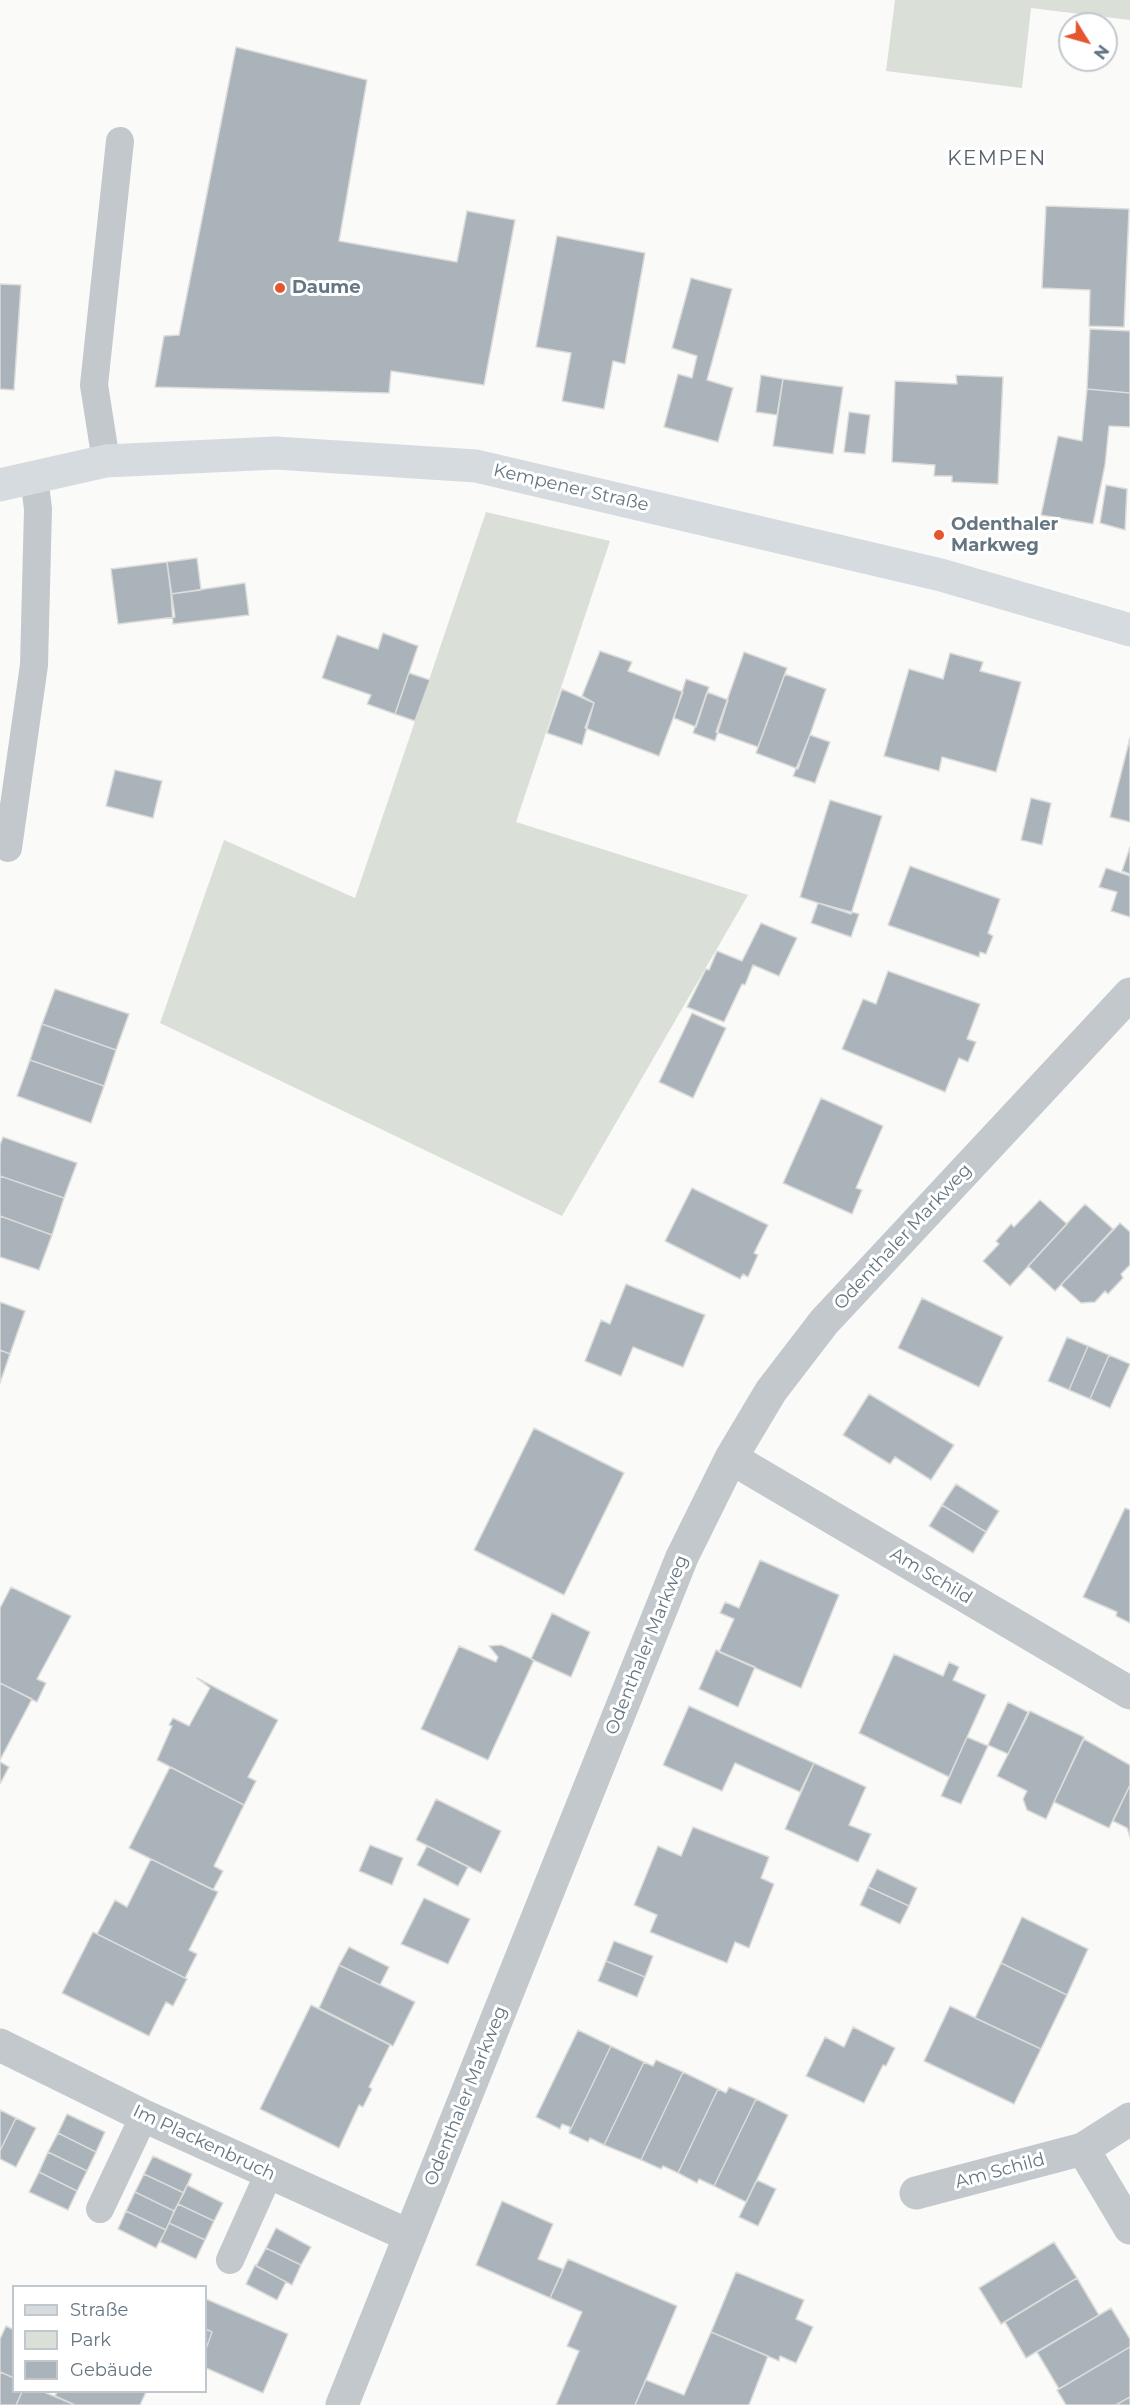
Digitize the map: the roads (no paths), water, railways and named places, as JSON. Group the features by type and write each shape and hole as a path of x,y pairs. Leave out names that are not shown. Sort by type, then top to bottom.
{"main road":[{"name":"Kempener Straße","path":"0,485 106,461 276,453 476,466 941,575 1130,630"}],"street":[{"name":"Odenthaler Markweg","path":"342,2405 682,1557 731,1458 771,1391 824,1322 1130,994"},
{"name":"Am Schild","path":"731,1458 1130,1694"},
{"name":"Im Plackenbruch","path":"0,2045 144,2116 410,2236"},
{"name":"Am Schild","path":"916,2193 1083,2149 1130,2119"},
{"path":"1083,2149 1130,2228"}],"lane":[{"path":"106,461 94,385 120,141"},
{"path":"8,848 34,665 38,509 34,477"},
{"path":"100,2209 144,2116"},
{"path":"231,2260 268,2173"}],"place":[{"name":"Daume","path":"280,288"},
{"name":"Odenthaler Markweg","path":"939,535"}],"district":[{"name":"KEMPEN","path":"997,159"}]}
